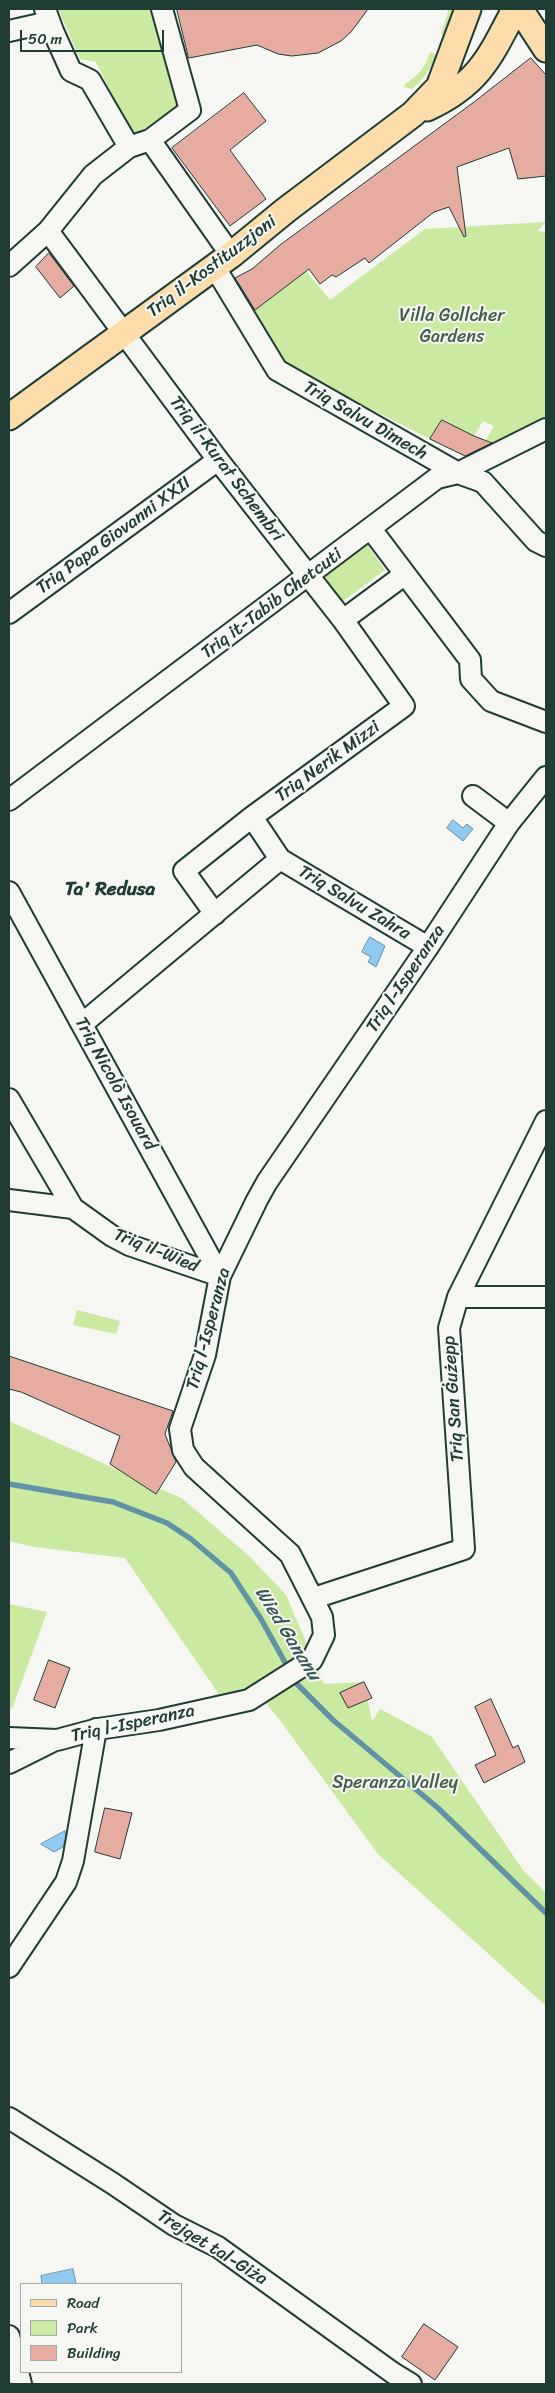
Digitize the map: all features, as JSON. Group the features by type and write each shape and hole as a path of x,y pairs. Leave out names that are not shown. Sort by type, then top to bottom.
{"main road":[{"path":"413,114 439,87 468,9"},
{"path":"413,114 444,100 476,76 490,58 515,9"},
{"path":"520,9 546,49"},
{"name":"Triq il-Kostituzzjoni","path":"9,417 222,261 413,114"}],"street":[{"path":"9,266 48,231 93,175 129,147 150,140 190,110 162,9"},
{"path":"9,31 47,15 72,71 90,80 129,147"},
{"name":"Triq Salvu Dimech","path":"150,140 222,261 277,370 458,473 483,482 536,541 546,546"},
{"name":"Triq il-Kurat Schembri","path":"48,231 218,460 342,620 404,706"},
{"name":"Triq it-Tabib Chetcuti","path":"9,800 437,478 458,473 546,429"},
{"name":"Triq Papa Giovanni XXII","path":"9,613 218,460"},
{"path":"371,529 470,660 471,680 491,701 546,722"},
{"path":"342,620 404,575"},
{"name":"Triq Nerik Mizzi","path":"215,914 184,872 252,817 404,706"},
{"name":"Triq l-Isperanza","path":"9,1738 57,1740 96,1729 159,1720 249,1700 312,1660 324,1635 322,1617 290,1554 194,1467 183,1450 180,1429 206,1355 220,1276 267,1182 428,947 510,823 546,776"},
{"path":"472,796 510,823"},
{"path":"82,1024 280,859 252,817"},
{"name":"Triq Salvu Zahra","path":"280,859 428,947"},
{"name":"Triq Nicolò Isouard","path":"9,892 220,1276"},
{"path":"9,1099 73,1208"},
{"name":"Triq San Ġużepp","path":"314,1598 464,1549 449,1328 458,1297 546,1121"},
{"name":"Triq il-Wied","path":"9,1200 73,1208 112,1236 129,1245 220,1276"},
{"path":"458,1297 546,1297"},
{"path":"9,1967 66,1882 73,1861 96,1729"},
{"path":"9,1763 57,1740"},
{"name":"Trejqet tal-Giża","path":"9,2118 112,2183 174,2226 218,2247 393,2373 412,2384"},
{"path":"9,2336 21,2384"}],"green space":[{"path":"58,9 151,9 179,109 132,135 96,62 80,59"},
{"path":"449,9 457,9 447,36 441,34"},
{"path":"430,52 437,55 425,76 413,89 404,87 421,71"},
{"name":"Villa Gollcher Gardens","path":"546,222 538,231 546,232 546,416 494,444 486,440 494,426 483,421 474,436 442,420 430,439 285,366 252,312 306,271 330,300 425,229"},
{"path":"364,540 385,570 342,602 320,572"},
{"path":"77,1310 120,1321 116,1334 73,1325"},
{"name":"Speranza Valley","path":"9,1421 183,1499 250,1557 286,1595 324,1684 364,1682 372,1721 380,1709 432,1737 523,1870 546,1893 546,2006 378,1854 279,1719 253,1688 223,1700 125,1558 34,1547 9,1541"},
{"path":"9,1604 47,1612 12,1709 9,1708"}],"water":[{"path":"453,820 463,828 467,824 473,829 463,841 447,828"},
{"path":"370,937 385,946 376,967 368,962 371,957 362,952"},
{"path":"65,1831 66,1837 63,1847 54,1852 41,1844"},
{"path":"73,2269 76,2283 42,2283 41,2276"}],"building":[{"path":"177,9 368,9 351,32 341,41 318,53 292,56 278,54 257,45 189,58"},
{"path":"531,58 546,75 546,176 518,179 509,148 457,167 466,236 464,237 449,207 434,212 369,263 365,258 336,277 332,275 320,284 309,269 255,310 235,278 252,269 280,245"},
{"path":"244,93 266,121 230,150 266,199 230,226 172,148"},
{"path":"49,253 74,286 60,298 36,267"},
{"path":"442,420 492,443 465,456 430,439"},
{"path":"9,1356 173,1411 165,1434 176,1462 156,1494 110,1464 120,1436 21,1392 9,1389"},
{"path":"49,1660 70,1668 55,1708 34,1700"},
{"path":"364,1682 372,1698 348,1708 340,1693"},
{"path":"491,1699 513,1748 518,1745 525,1762 484,1783 475,1765 496,1755 475,1707"},
{"path":"105,1808 132,1813 120,1859 95,1852"},
{"path":"424,2324 458,2347 435,2380 402,2357"}],"waterway":[{"name":"Wied Gananu","path":"9,1484 113,1502 167,1523 191,1539 231,1573 261,1619 297,1684 333,1720 438,1808 546,1913"}],"district":[{"name":"Ta' Redusa","path":"110,890"}]}
